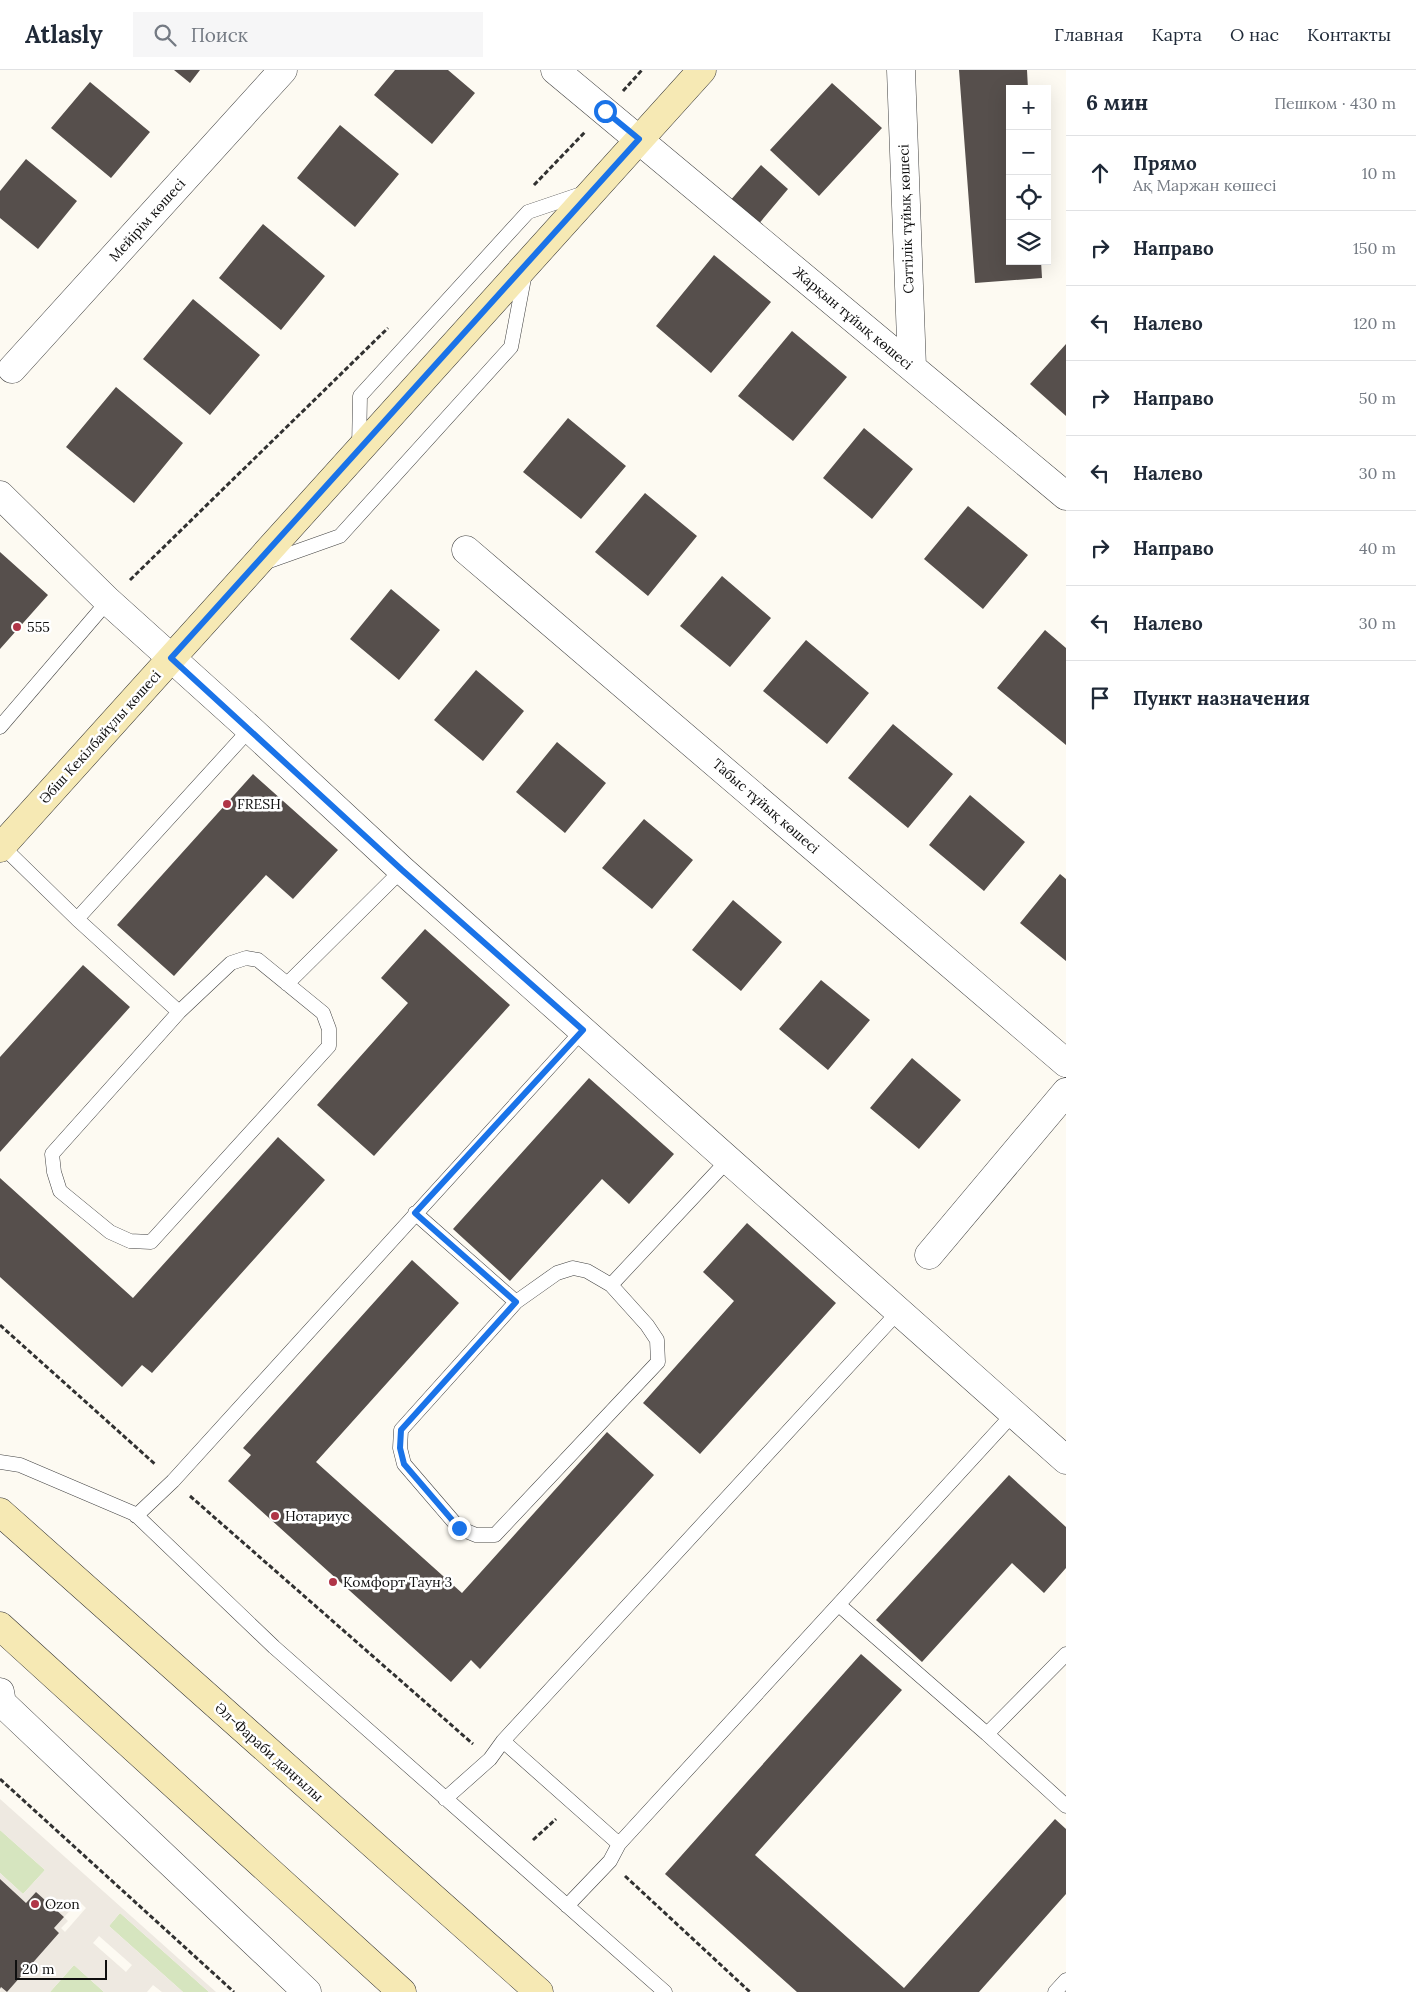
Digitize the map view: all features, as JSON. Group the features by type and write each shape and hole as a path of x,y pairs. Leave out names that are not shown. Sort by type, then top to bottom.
{"street":[{"name":"Мейірім көшесі","path":"12,370 283,70"},
{"name":"Жарқын тұйық көшесі","path":"555,70 1066,496"},
{"name":"Әбіш Кекілбайұлы көшесі","path":"1,846 702,70"},
{"name":"Сәттілік тұйық көшесі","path":"900,70 912,367"},
{"path":"0,495 108,601 402,870 1066,1460"},
{"name":"Табыс тұйық көшесі","path":"466,550 1066,1063"},
{"path":"929,1255 1066,1092"},
{"name":"Әл-Фараби даңғылы","path":"0,1512 539,1992"},
{"path":"0,1626 402,1992"},
{"path":"0,1692 2,1702 307,1992"}],"lane":[{"path":"359,450 360,396 528,212 595,189"},
{"path":"254,566 340,536 353,522 511,347 527,264"},
{"path":"0,727 108,601"},
{"path":"77,919 250,729"},
{"path":"1,846 77,919 179,1012"},
{"path":"287,984 402,870"},
{"path":"246,958 258,960 287,984 323,1013 330,1029 329,1046 151,1242 130,1242 110,1232 60,1191 54,1172 52,1154 179,1012 230,963 246,958"},
{"path":"136,1516 173,1481 583,1030"},
{"path":"610,1285 728,1160"},
{"path":"415,1213 516,1302"},
{"path":"573,1268 587,1271 610,1285 647,1325 657,1340 658,1362 495,1535 476,1535 459,1528 404,1464 400,1448 401,1430 516,1302 557,1273 573,1268"},
{"path":"444,1799 490,1759 503,1741 899,1311"},
{"path":"567,1906 610,1861 619,1844 1014,1414"},
{"path":"0,1462 20,1465 136,1516 274,1647 665,1992"},
{"path":"839,1605 987,1734 1066,1806"},
{"path":"987,1734 1066,1654"},
{"path":"503,1741 619,1844"},
{"path":"1055,1992 1066,1980"}],"path":[{"path":"528,191 642,70"},
{"path":"108,601 393,323"},
{"path":"0,1325 173,1481 490,1759"},
{"path":"0,1779 234,1992"},
{"path":"533,1840 558,1817"},
{"path":"610,1861 750,1992"}],"green space":[{"path":"0,1830 45,1870 23,1894 0,1873"},
{"path":"120,1913 209,1992 183,1992 109,1926"},
{"path":"74,1965 104,1992 50,1992"}],"shaded area":[{"path":"0,1799 216,1992 209,1992 120,1913 109,1926 183,1992 162,1992 153,1985 147,1992 104,1992 74,1965 50,1992 7,1992 59,1933 54,1928 64,1917 36,1892 26,1903 0,1879 0,1873 23,1894 45,1870 0,1830","holes":["79,1901 86,1908 65,1932 61,1928 68,1921 64,1917","99,1936 132,1965 126,1972 93,1943"]},
{"path":"1,1987 7,1992 0,1992"}],"building":[{"path":"174,70 200,70 190,83"},
{"path":"395,70 448,70 475,93 432,144 374,95"},
{"path":"959,70 1027,70 1028,85 1006,85 1006,265 1041,265 1042,278 975,283"},
{"path":"90,82 150,132 111,178 51,128"},
{"path":"832,83 882,128 819,196 770,150"},
{"path":"340,125 399,174 355,227 297,178"},
{"path":"26,159 77,201 38,249 0,218 0,191"},
{"path":"761,165 788,189 757,226 729,202"},
{"path":"263,224 325,276 281,330 219,278"},
{"path":"714,255 771,302 711,373 656,326"},
{"path":"193,299 260,355 210,415 143,359"},
{"path":"792,331 847,377 793,441 738,396"},
{"path":"1066,344 1066,416 1030,384"},
{"path":"116,387 183,443 134,503 66,447"},
{"path":"568,418 626,466 581,519 523,472"},
{"path":"864,428 913,469 872,519 823,478"},
{"path":"645,493 697,536 648,596 595,552"},
{"path":"968,506 1028,555 983,609 924,559"},
{"path":"0,552 48,595 0,649"},
{"path":"722,576 771,618 730,667 680,626"},
{"path":"391,589 440,630 399,680 350,639"},
{"path":"1045,630 1066,648 1066,745 997,688"},
{"path":"806,640 869,693 827,744 763,691"},
{"path":"476,670 524,711 483,761 434,720"},
{"path":"893,724 953,774 908,828 848,778"},
{"path":"557,742 606,783 565,833 516,792"},
{"path":"253,774 338,850 293,899 266,875 174,976 117,925"},
{"path":"970,795 1025,842 984,891 929,845"},
{"path":"644,819 693,860 652,909 602,868"},
{"path":"1060,874 1066,879 1066,961 1020,923"},
{"path":"733,900 782,942 741,991 692,950"},
{"path":"425,929 510,1005 374,1156 317,1105 408,1003 381,978"},
{"path":"83,965 130,1007 0,1152 0,1057"},
{"path":"821,980 870,1020 828,1070 779,1029"},
{"path":"912,1058 961,1100 919,1149 870,1108"},
{"path":"589,1078 674,1154 629,1204 602,1179 510,1281 453,1229"},
{"path":"278,1137 325,1180 152,1373 142,1365 122,1387 0,1277 0,1178 133,1298"},
{"path":"747,1223 836,1303 700,1454 643,1403 734,1301 703,1272"},
{"path":"412,1260 459,1303 316,1462 462,1593 607,1432 654,1475 480,1669 471,1660 451,1682 228,1481 251,1455 243,1448"},
{"path":"1009,1475 1066,1527 1066,1568 1044,1593 1012,1563 922,1662 876,1620"},
{"path":"861,1654 902,1690 755,1855 904,1988 1055,1819 1066,1829 1066,1894 979,1992 797,1992 665,1874"},
{"path":"0,1879 26,1903 36,1892 64,1917 54,1928 59,1933 7,1992 1,1987 0,1989"}],"place":[{"name":"555","path":"17,627"},
{"name":"FRESH","path":"227,804"},
{"name":"Нотариус","path":"275,1516"},
{"name":"Комфорт Таун 3","path":"333,1582"},
{"name":"Ozon","path":"35,1904"}],"route":[{"path":"459,1528 404,1464 400,1448 401,1430 516,1302 415,1213 583,1030 402,870 171,658 639,139 605,111"}]}
